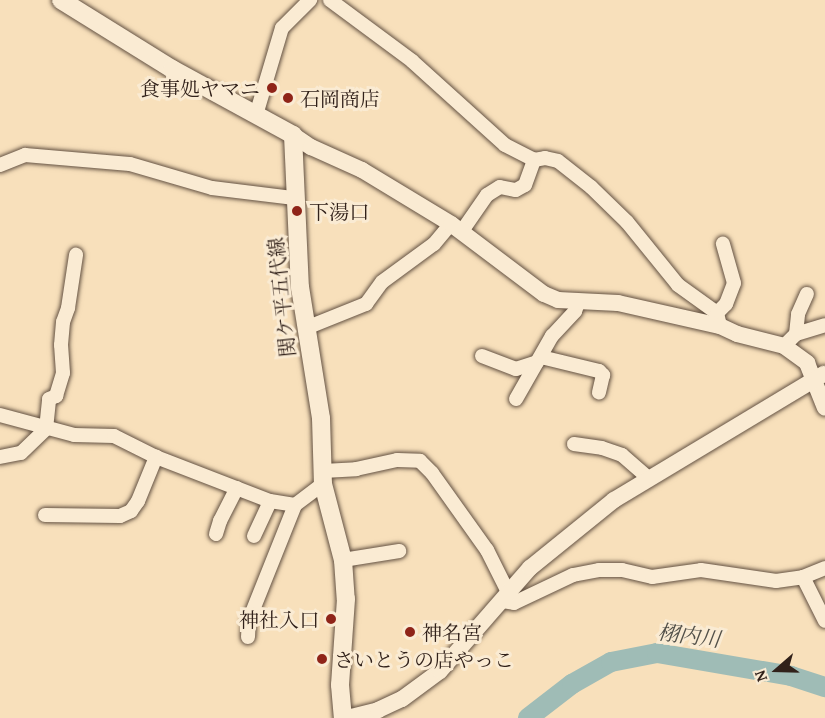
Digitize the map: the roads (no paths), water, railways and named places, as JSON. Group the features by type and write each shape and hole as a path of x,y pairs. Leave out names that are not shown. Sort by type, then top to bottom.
{"main road":[{"path":"61,0 172,69 293,135"},
{"name":"関ケ平五代線","path":"293,135 294,198 300,287 321,418 323,478 343,560 346,599 340,685 345,718"}],"street":[{"path":"256,115 282,28 310,0"},
{"path":"330,0 412,61 505,145 534,160 545,158 558,161 591,187 627,222 678,285 718,320 737,334 784,346 807,363 820,376 825,408"},
{"path":"293,135 311,147 362,170 456,227 544,294 558,300 618,303 718,320"},
{"path":"0,165 25,155 130,164 212,188 294,198"},
{"path":"306,328 366,304 382,282 456,227 487,195 500,187 516,190 525,185 534,160"},
{"path":"718,320 734,283 723,244"},
{"path":"0,457 21,453 45,429 49,399 56,396 63,373 61,345 63,322 68,308 76,255"},
{"path":"796,334 798,314 807,294"},
{"path":"516,399 552,336 575,311 579,301"},
{"path":"784,346 796,334 825,325"},
{"path":"482,356 516,369 539,359 599,371 603,375 600,393"},
{"path":"345,718 378,710 422,686 440,671 530,568 593,515 648,478 820,376"},
{"path":"0,415 74,435 114,436 156,457 270,501 295,505"},
{"path":"574,444 602,448 622,455 648,478"},
{"path":"45,515 120,516 131,511 138,501 156,457"},
{"path":"248,637 249,620 295,505 323,478 398,460 420,461 432,472 487,550 506,598 514,603 573,575 599,570 622,570 652,577 701,570 776,581 803,577 825,568"},
{"path":"216,534 237,488"},
{"path":"254,536 270,501"},
{"path":"343,560 399,551"},
{"path":"803,577 825,621"}],"waterway":[{"name":"栩内川","path":"528,718 572,684 611,662 657,653 791,676 825,687"}],"place":[{"name":"食事処ヤマニ","path":"272,88"},
{"name":"石岡商店","path":"288,98"},
{"name":"下湯口","path":"297,211"},
{"name":"神社入口","path":"331,619"},
{"name":"神名宮","path":"410,632"},
{"name":"さいとうの店やっこ","path":"322,659"}]}
